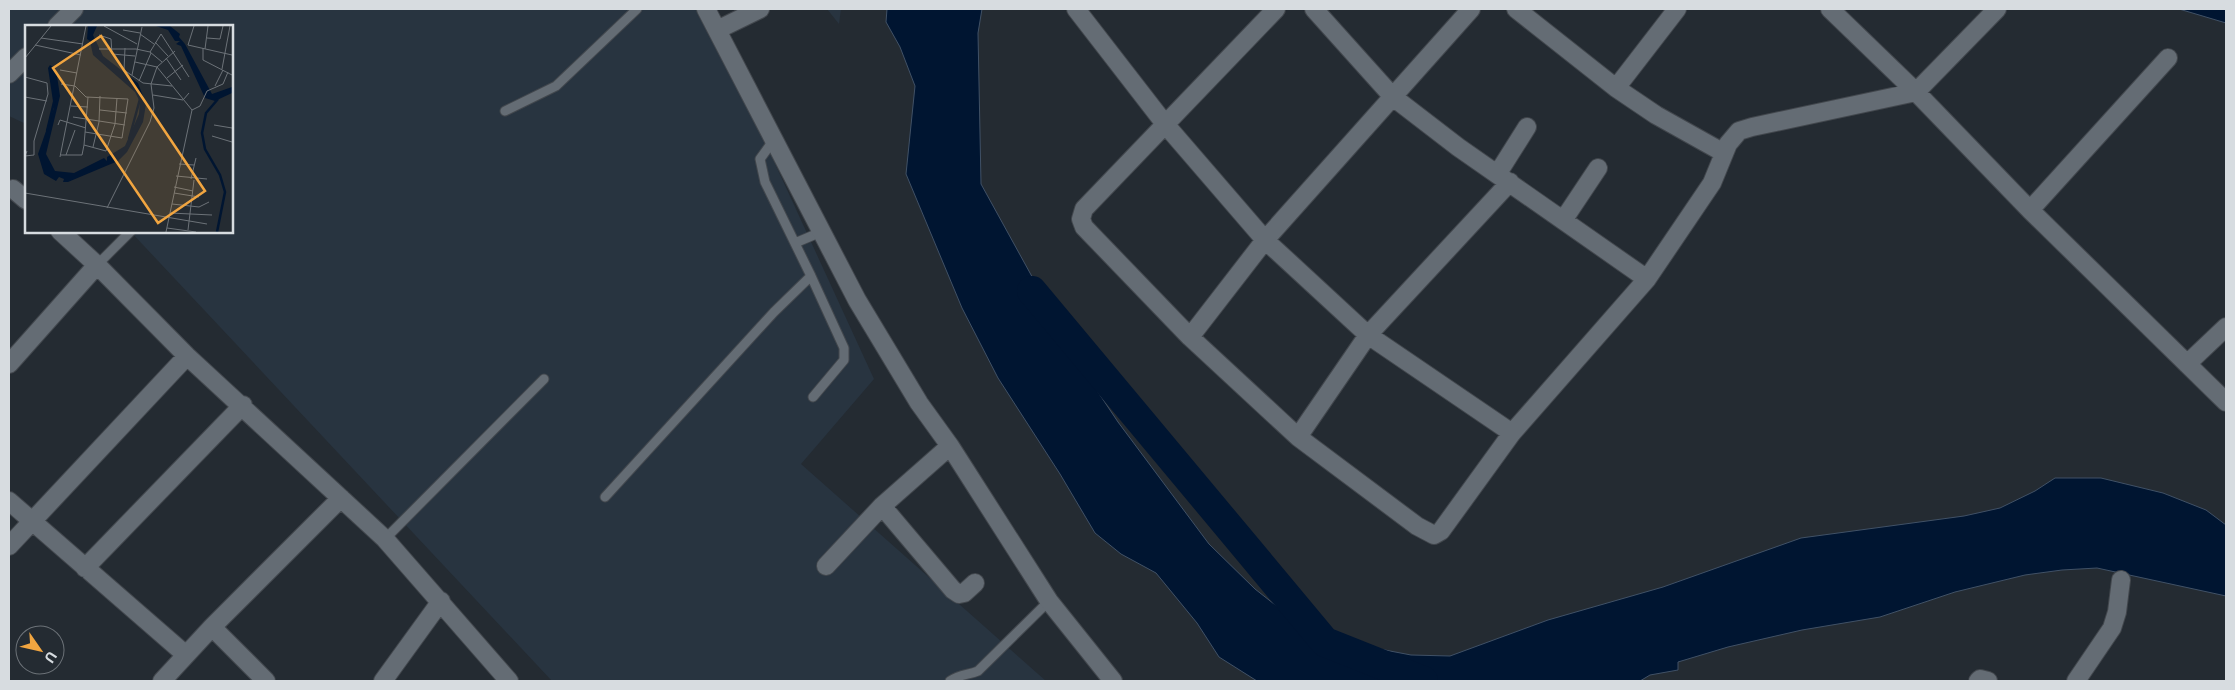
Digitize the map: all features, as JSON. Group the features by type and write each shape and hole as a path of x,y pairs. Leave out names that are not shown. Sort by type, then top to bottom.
{"street":[{"path":"58,25 74,9"},
{"path":"706,9 857,300 886,348 919,402 950,446 1049,601 1113,681"},
{"path":"717,30 760,9"},
{"path":"1076,9 1165,124 1265,240 1368,335 1512,433"},
{"path":"1276,9 1084,210 1080,219 1084,227 1190,337 1298,437 1417,526 1434,535 1441,531 1512,433 1647,279 1712,183 1724,153 1733,138 1740,131 1916,92 1997,9"},
{"path":"1314,9 1393,97 1458,147 1504,177 1647,279"},
{"path":"1190,337 1265,240 1471,9"},
{"path":"1516,9 1616,88 1656,115 1724,153"},
{"path":"1616,88 1677,9"},
{"path":"1830,9 1916,92 2030,210 2226,402"},
{"path":"9,74 25,58"},
{"path":"2030,210 2168,58"},
{"path":"1298,437 1368,335 1504,177 1527,127"},
{"path":"1564,219 1598,168"},
{"path":"61,232 188,356 243,405 385,539 509,681"},
{"path":"9,364 97,265"},
{"path":"2187,364 2226,326"},
{"path":"9,546 188,356"},
{"path":"85,568 243,405"},
{"path":"826,566 882,506 950,446"},
{"path":"162,681 212,627 341,498"},
{"path":"9,500 186,655"},
{"path":"882,506 953,590 959,594 964,593 975,583"},
{"path":"2076,681 2112,628 2117,612 2121,580"},
{"path":"383,681 441,601"},
{"path":"212,627 266,681"},
{"path":"1978,681 1980,679 1988,681"}],"lane":[{"path":"506,111 556,86 637,9"},
{"path":"773,141 760,159 765,182 844,348 844,360 813,397"},
{"path":"97,265 130,232"},
{"path":"795,243 821,232"},
{"path":"605,497 774,312 811,276"},
{"path":"385,539 544,379"},
{"path":"950,681 964,673 971,674 978,671 1049,601"}],"shaded area":[{"path":"9,9 704,9 874,379 801,464 1046,681 552,681 131,232 232,232 232,25 25,25 25,124 9,116"},
{"path":"827,9 841,9 839,24"}],"water":[{"path":"887,9 982,9 978,33 981,184 1084,371 1118,422 1209,544 1255,589 1288,615 1322,638 1411,655 1450,656 1548,620 1663,587 1801,538 1964,516 2000,508 2035,491 2055,478 2101,478 2163,493 2206,510 2226,525 2226,596 2097,568 2062,570 2025,575 1955,592 1880,617 1802,630 1728,647 1678,662 1678,670 1650,675 1640,681 1257,681 1219,657 1197,623 1156,573 1121,554 1095,533 1060,474 998,378 962,308 906,174 915,86 900,47 886,22"},
{"path":"2179,9 2226,9 2226,23"}],"waterway":[{"path":"1032,291 1325,642 1423,681"}]}
